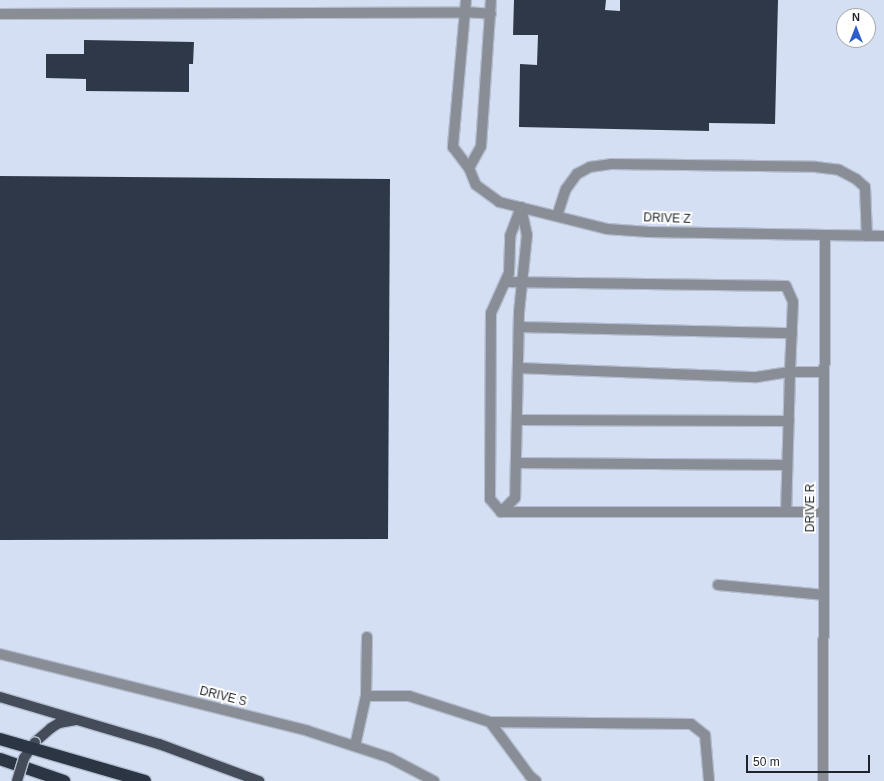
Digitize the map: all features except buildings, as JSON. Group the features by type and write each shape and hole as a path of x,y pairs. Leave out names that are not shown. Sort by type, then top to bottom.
{"highway":[{"path":"0,738 145,781"},
{"path":"0,759 64,781"}],"main road":[{"path":"0,697 80,719 184,753 259,781"},
{"path":"17,781 24,758 35,742 59,723 80,719"}],"lane":[{"name":"DRIVE Z","path":"466,0 453,147 468,168 476,185 499,202 607,229 650,232 884,236"},
{"path":"468,168 481,146 491,0"},
{"path":"0,14 465,12 491,14"},
{"path":"557,216 566,189 577,174 590,167 611,164 816,167 839,170 856,179 865,187 867,236"},
{"path":"501,512 490,498 491,313 510,273 510,236 522,207"},
{"path":"501,512 515,498 519,326 527,235 522,207"},
{"name":"DRIVE R","path":"823,781 825,235"},
{"path":"506,282 786,286 793,302 786,512"},
{"path":"519,326 792,333"},
{"path":"518,368 757,377 790,372 824,372"},
{"path":"517,420 789,422"},
{"path":"516,463 787,464"},
{"path":"501,512 824,512"},
{"path":"718,585 824,595"},
{"path":"355,746 366,696 367,637"},
{"name":"DRIVE S","path":"0,654 308,731 390,758 434,781"},
{"path":"366,696 409,696 490,722 691,724 705,735 710,781"},
{"path":"490,722 530,776 536,781"}]}
